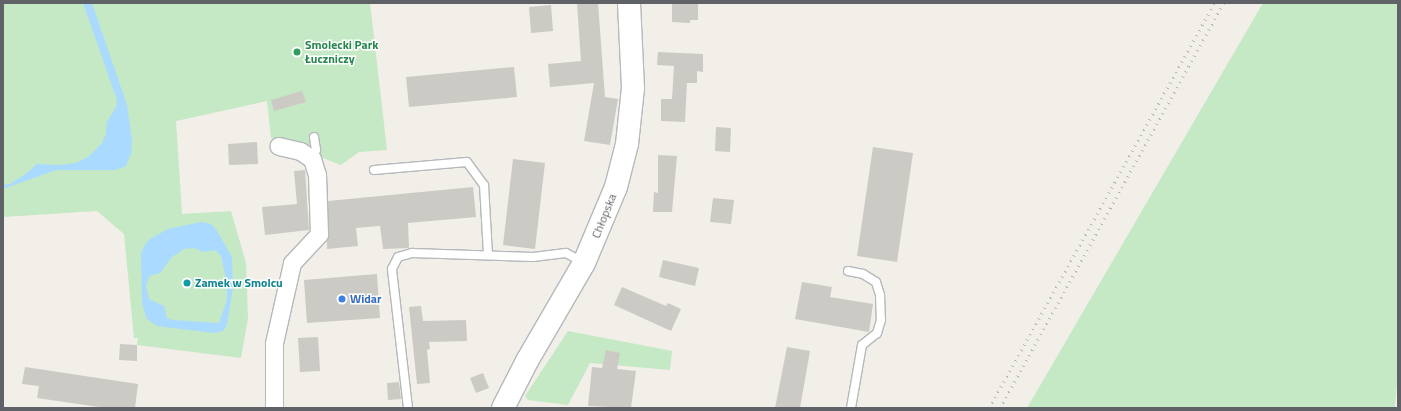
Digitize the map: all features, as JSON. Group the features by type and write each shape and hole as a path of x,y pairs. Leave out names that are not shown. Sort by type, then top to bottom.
{"street":[{"name":"Chłopska","path":"503,408 527,361 584,263 612,200 628,137 633,88 629,3"},
{"path":"274,408 274,343 292,263 319,234 317,175 312,159 300,151 279,146"}],"lane":[{"path":"312,159 316,150 314,137"},
{"path":"374,170 467,162 484,185 488,255"},
{"path":"408,408 393,263 398,257 412,253 534,257 566,253 584,263"},
{"path":"848,271 863,274 876,282 880,295 881,320 877,333 862,345 851,408"}],"green space":[{"path":"3,3 370,3 387,150 359,152 341,165 271,138 267,101 176,121 182,214 231,211 246,263 248,318 241,358 137,345 138,338 134,338 124,234 97,211 3,217"},
{"path":"1263,3 1398,3 1398,368 1395,408 1027,408"},
{"path":"568,331 672,351 670,370 590,363 568,405 528,400 525,396"}],"water":[{"path":"83,3 92,3 127,105 132,140 131,154 126,166 115,170 56,170 3,189 3,185 10,184 27,173 37,164 59,165 76,163 88,157 102,143 106,134 107,122 116,107 117,100"},
{"path":"201,222 211,224 216,229 232,257 233,287 227,325 223,331 214,333 157,326 147,319 142,304 141,254 144,246 150,239 168,229","holes":["194,248 203,252 215,250 221,256 227,283 227,300 219,323 173,320 167,318 164,306 149,299 146,287 149,276 160,273 172,257 184,249"]}],"building":[{"path":"577,3 598,3 605,97 618,99 610,145 584,141 594,83 550,87 548,64 581,61"},
{"path":"672,3 698,3 698,20 690,20 690,23 672,22"},
{"path":"551,5 553,31 531,33 529,7"},
{"path":"658,52 703,54 703,72 697,71 697,83 687,83 685,122 661,121 661,99 672,99 674,66 657,65"},
{"path":"514,67 517,97 409,107 406,77"},
{"path":"302,91 306,102 274,111 271,100"},
{"path":"716,127 731,128 730,152 715,151"},
{"path":"257,142 258,164 229,165 228,144"},
{"path":"873,147 913,153 897,262 857,256"},
{"path":"658,155 677,156 672,212 653,212 654,192 658,193"},
{"path":"513,159 545,163 535,249 503,245"},
{"path":"305,170 309,230 265,235 262,207 297,204 294,171"},
{"path":"473,187 476,217 408,223 409,248 383,249 380,226 356,228 358,246 327,249 328,201"},
{"path":"713,198 734,200 731,224 710,222"},
{"path":"663,260 699,268 695,286 659,277"},
{"name":"Widar","path":"377,274 380,318 307,323 304,280"},
{"path":"802,282 832,287 830,297 873,304 869,332 795,319"},
{"path":"622,287 666,306 668,303 681,309 671,331 614,305"},
{"path":"421,306 423,321 466,320 467,341 429,342 430,349 427,350 430,383 417,384 409,307"},
{"path":"318,337 320,371 300,372 298,338"},
{"path":"120,344 137,345 137,361 119,360"},
{"path":"787,347 810,351 800,408 775,408"},
{"path":"606,350 620,353 617,369 636,371 631,408 588,406 592,367 602,368"},
{"path":"25,367 138,384 135,408 106,408 37,398 39,386 22,384"},
{"path":"483,373 489,388 476,393 470,378"},
{"path":"399,382 401,399 388,400 387,383"}],"railway":[{"path":"989,408 1214,3"},
{"path":"1000,408 1224,3"}],"place":[{"name":"Smolecki Park Łuczniczy","path":"297,52"},
{"name":"Zamek w Smolcu","path":"187,283"},
{"name":"Widar","path":"342,299"}]}
